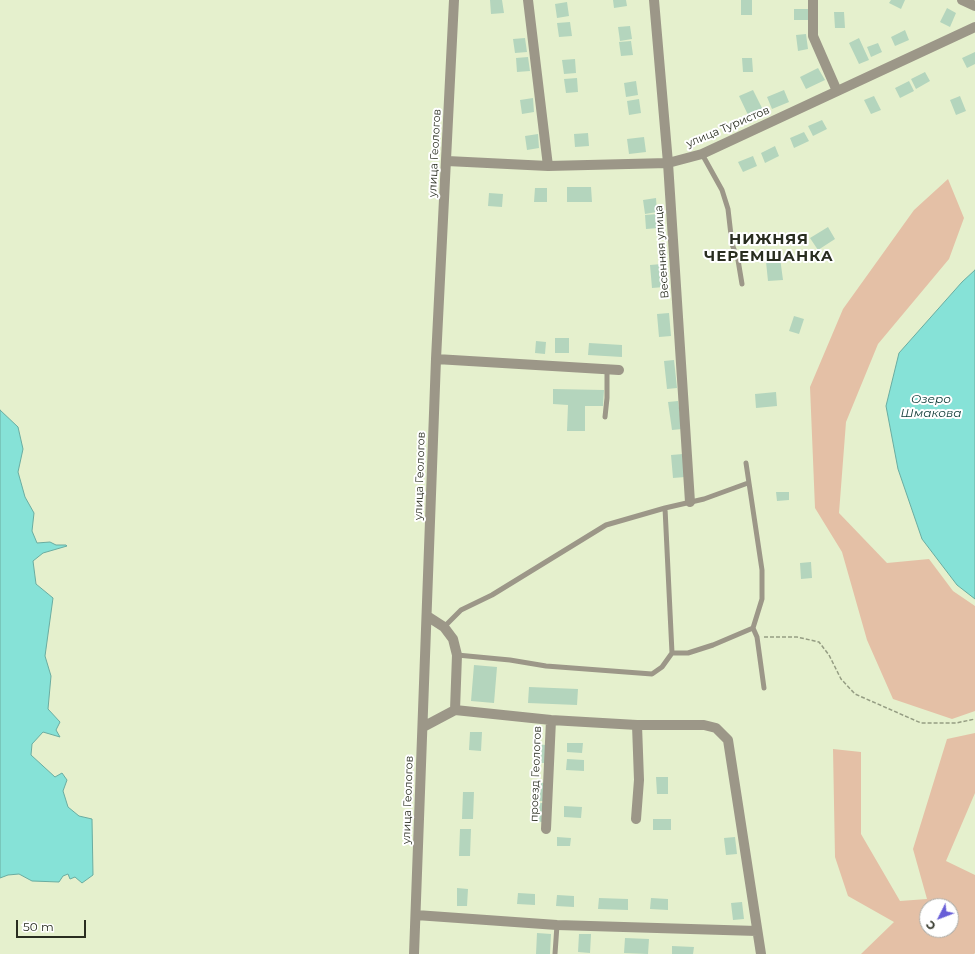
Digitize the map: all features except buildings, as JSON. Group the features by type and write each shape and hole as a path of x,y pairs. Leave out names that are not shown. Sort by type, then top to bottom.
{"street":[{"name":"улица Геологов","path":"414,954 436,359 454,0"},
{"path":"528,0 548,166"},
{"name":"Весенняя улица","path":"654,0 668,163 690,502"},
{"path":"813,0 813,36 837,91"},
{"path":"962,0 975,6"},
{"name":"улица Туристов","path":"447,161 548,166 668,163 702,154 975,26"},
{"path":"436,359 618,370"},
{"path":"427,616 444,627 454,639 457,655 455,710"},
{"path":"422,727 455,710 551,720 637,725 704,725 716,728 728,740 761,954"},
{"name":"проезд Геологов","path":"546,829 551,720"},
{"path":"636,819 639,780 637,725"},
{"path":"416,915 557,925 757,932"}],"lane":[{"path":"702,154 712,170 726,203 732,244 738,260 742,284"},
{"path":"605,417 608,398 607,369"},
{"path":"746,464 762,570 762,599 753,628 757,637 764,688"},
{"path":"444,627 462,610 492,595 606,525 665,508 704,499 748,483"},
{"path":"457,655 510,660 546,666 652,674 662,668 672,653 665,508"},
{"path":"672,653 694,651 753,628"},
{"path":"555,954 557,925"}],"path":[{"path":"757,637 797,637 819,642 829,655 841,679 855,694 921,723 956,723 975,719"}],"shaded area":[{"path":"948,179 964,218 949,259 878,344 846,422 839,513 887,563 929,559 953,591 975,606 975,711 952,719 893,699 867,640 842,552 815,508 810,387 843,309 914,210"},
{"path":"975,733 975,793 946,861 975,875 974,954 861,954 894,922 848,896 835,857 833,749 861,752 861,834 900,901 919,900 919,938 959,938 959,898 927,898 913,849 947,739"}],"water":[{"name":"Озеро Шмакова","path":"975,270 975,599 957,585 922,539 898,469 886,406 899,353 962,282"},
{"path":"0,410 18,427 23,449 18,472 25,497 34,513 32,531 37,543 50,542 56,545 67,546 43,553 33,561 36,584 53,598 45,656 51,676 48,709 60,722 56,730 60,737 43,732 32,744 31,755 55,777 62,773 67,780 63,791 68,807 79,816 92,819 93,875 82,883 75,877 70,879 68,874 63,876 59,882 32,881 19,874 8,875 0,878"}],"district":[{"name":"НИЖНЯЯ ЧЕРЕМШАНКА","path":"769,248"}]}
